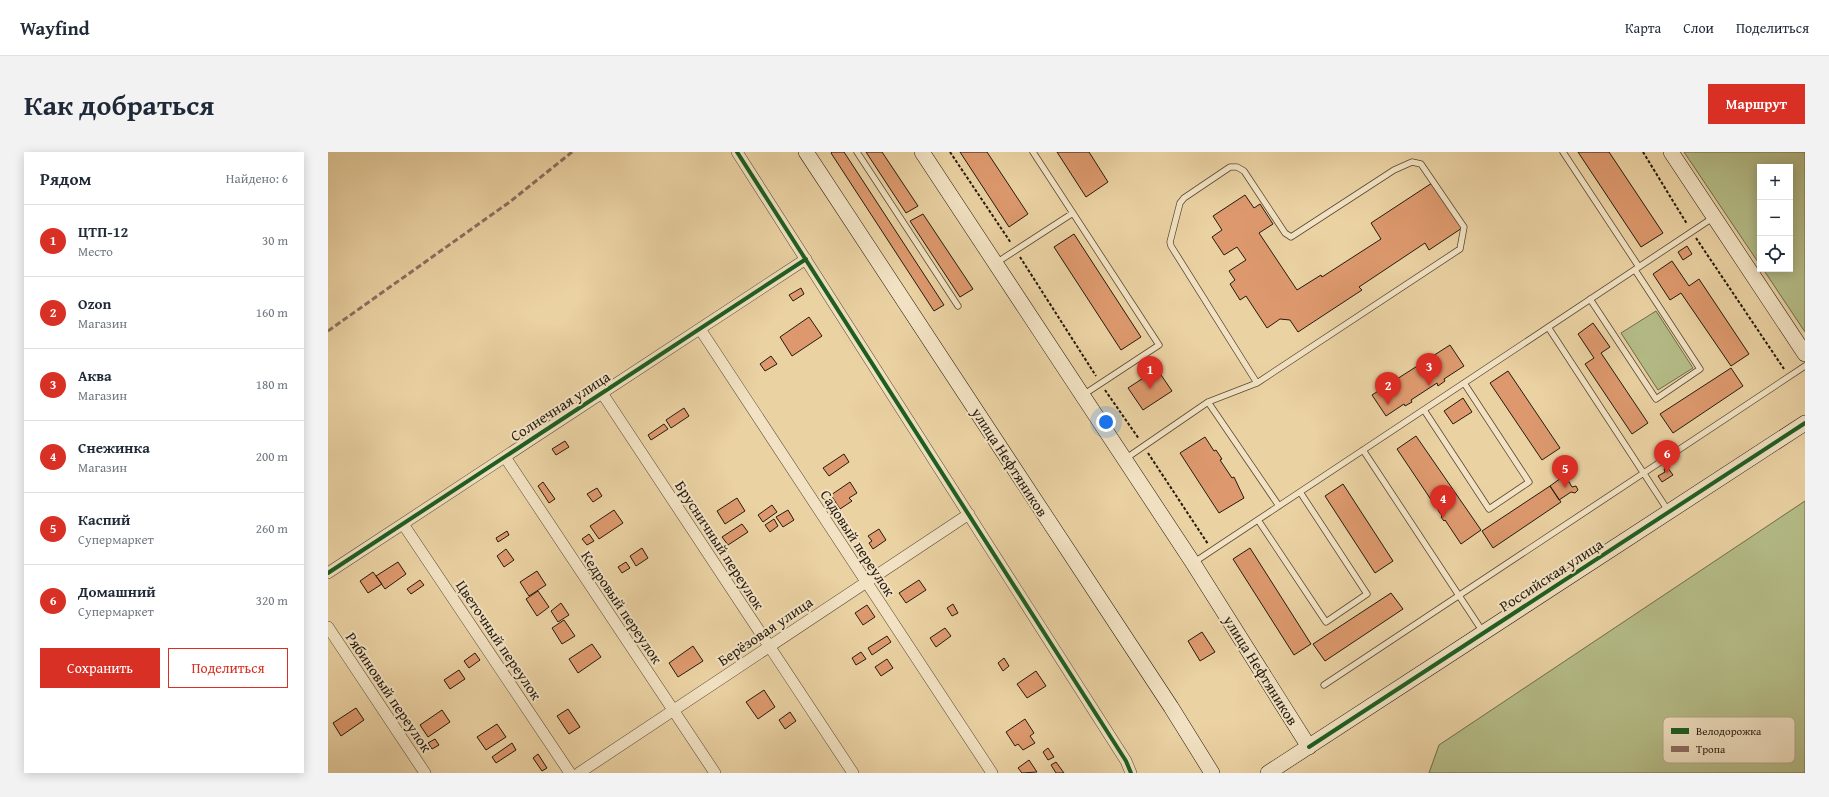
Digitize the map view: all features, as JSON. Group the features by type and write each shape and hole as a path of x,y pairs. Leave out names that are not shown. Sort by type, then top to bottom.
{"main road":[{"name":"улица Нефтяников","path":"806,152 1171,707 1212,773"},
{"name":"улица Нефтяников","path":"922,152 1193,563 1309,747"},
{"path":"1672,152 1805,354"},
{"name":"Российская улица","path":"1268,773 1484,634 1805,423"}],"street":[{"path":"737,152 1126,761 1131,773"},
{"name":"Солнечная улица","path":"328,573 806,259"},
{"name":"Садовый переулок","path":"700,329 992,773"},
{"name":"Брусничный переулок","path":"602,393 852,773"},
{"name":"Кедровый переулок","path":"505,457 715,773"},
{"name":"Берёзовая улица","path":"578,773 969,514"},
{"name":"Цветочный переулок","path":"403,524 570,773"},
{"name":"Рябиновый переулок","path":"328,627 425,773"}],"lane":[{"path":"856,152 958,306"},
{"path":"1033,152 1159,345 1082,395"},
{"path":"1563,152 1700,369 1656,399 1590,299"},
{"path":"1124,459 1208,402 1257,384 1460,249 1464,227 1421,164 1412,162 1394,170 1291,237 1285,233 1244,171 1237,167 1230,167 1184,198 1180,203 1170,242 1171,246 1257,384"},
{"path":"996,263 1073,213"},
{"path":"1193,563 1714,217"},
{"path":"1548,328 1669,512"},
{"path":"1324,685 1805,366"},
{"path":"1424,410 1489,509 1529,482 1464,383"},
{"path":"1208,402 1279,506"},
{"path":"1363,450 1484,634"},
{"path":"1258,520 1326,622 1367,594 1300,492"}],"path":[{"path":"950,152 1212,550"},
{"path":"1642,152 1692,232 1790,376"}],"green space":[{"path":"1684,152 1805,152 1805,332 1765,272 1793,272 1793,164 1757,164 1757,261"},
{"path":"1656,311 1693,368 1658,390 1621,333"},
{"path":"1805,501 1805,773 1429,773 1439,745"}],"building":[{"path":"844,152 944,305 934,311 831,153"},
{"path":"866,152 882,152 918,206 906,213"},
{"path":"960,152 987,152 1028,214 1009,227"},
{"path":"1057,152 1089,152 1108,182 1086,197"},
{"path":"1578,152 1609,152 1663,233 1641,247"},
{"path":"1432,183 1462,228 1429,250 1425,243 1359,287 1362,290 1298,332 1290,320 1280,319 1267,328 1246,296 1240,300 1230,284 1235,280 1229,271 1246,260 1237,247 1224,255 1212,237 1222,230 1213,216 1245,195 1254,208 1260,204 1273,224 1259,233 1297,290 1321,275 1322,277 1381,239 1371,223"},
{"path":"923,214 973,289 960,297 910,221"},
{"path":"1074,234 1141,337 1121,350 1054,247"},
{"path":"1687,246 1692,254 1683,260 1678,252"},
{"path":"1672,261 1689,286 1699,279 1749,354 1731,366 1681,293 1670,300 1653,274"},
{"path":"801,288 804,294 793,301 789,295"},
{"path":"809,317 822,336 792,356 780,337"},
{"path":"1593,323 1610,347 1601,353 1648,423 1632,434 1585,364 1594,358 1578,334"},
{"path":"1450,345 1464,366 1444,379 1445,381 1438,386 1437,383 1411,400 1412,402 1405,406 1404,404 1386,416 1372,395"},
{"path":"771,356 777,364 765,371 760,364"},
{"path":"1731,368 1743,386 1673,433 1660,414"},
{"path":"1157,369 1172,391 1143,410 1128,388"},
{"path":"1508,371 1560,448 1542,460 1490,383"},
{"path":"1463,398 1472,412 1453,424 1444,411"},
{"path":"684,408 689,416 671,428 666,420"},
{"path":"664,424 668,429 651,440 648,435"},
{"path":"1416,436 1481,530 1461,544 1445,520 1444,521 1441,517 1442,516 1397,449"},
{"path":"1205,437 1214,451 1216,450 1222,459 1220,460 1232,478 1234,477 1244,498 1219,513 1180,453"},
{"path":"565,441 569,447 556,455 552,449"},
{"path":"844,454 849,462 829,476 823,468"},
{"path":"1667,467 1673,475 1662,482 1658,476 1665,472 1664,469"},
{"path":"1565,475 1572,487 1576,486 1578,490 1575,493 1571,492 1559,500 1550,486"},
{"path":"543,482 555,499 549,503 538,486"},
{"path":"850,482 857,493 849,498 852,501 840,509 831,495"},
{"path":"1343,484 1393,561 1375,573 1325,496"},
{"path":"1550,486 1561,502 1493,548 1482,531"},
{"path":"597,488 602,496 593,502 587,494"},
{"path":"737,498 745,511 725,524 717,511"},
{"path":"772,505 777,512 763,522 758,515"},
{"path":"614,510 623,523 599,539 590,526"},
{"path":"788,510 794,520 783,527 776,517"},
{"path":"774,519 778,526 770,532 765,525"},
{"path":"742,524 748,532 728,545 722,537"},
{"path":"879,529 886,540 873,549 869,543 872,541 868,536"},
{"path":"507,531 509,535 498,542 496,538"},
{"path":"589,534 594,541 587,545 582,539"},
{"path":"642,548 648,558 636,566 630,556"},
{"path":"1250,548 1311,644 1294,655 1233,559"},
{"path":"506,549 514,560 504,567 497,556"},
{"path":"398,562 406,574 385,589 376,576"},
{"path":"626,562 630,568 622,573 618,567"},
{"path":"537,571 546,585 529,596 520,582"},
{"path":"373,572 382,584 368,593 360,581"},
{"path":"420,580 424,585 411,594 407,589"},
{"path":"919,580 926,590 906,603 899,593"},
{"path":"538,591 549,607 537,616 526,599"},
{"path":"1391,593 1403,609 1325,661 1313,644"},
{"path":"561,603 569,615 558,622 551,611"},
{"path":"953,604 958,613 952,616 947,608"},
{"path":"867,605 875,617 863,625 855,613"},
{"path":"564,620 575,636 562,644 552,628"},
{"path":"945,628 951,636 936,647 930,638"},
{"path":"1202,632 1215,652 1200,661 1188,641"},
{"path":"887,636 891,642 872,655 868,648"},
{"path":"592,644 601,657 578,673 569,659"},
{"path":"693,646 703,661 678,677 669,663"},
{"path":"861,652 866,659 856,665 852,658"},
{"path":"475,653 480,660 469,668 464,661"},
{"path":"1004,658 1009,666 1003,671 998,663"},
{"path":"887,659 893,668 881,676 875,667"},
{"path":"459,670 465,679 450,689 444,680"},
{"path":"1036,671 1046,686 1027,698 1017,684"},
{"path":"764,690 775,707 758,719 746,702"},
{"path":"356,708 364,720 341,736 333,723"},
{"path":"568,709 580,727 569,734 557,716"},
{"path":"442,710 450,722 428,737 420,725"},
{"path":"790,712 796,721 785,729 779,720"},
{"path":"1025,719 1034,733 1030,736 1035,743 1023,750 1018,744 1015,746 1006,732"},
{"path":"497,724 506,737 486,750 477,737"},
{"path":"435,739 439,745 432,749 428,743"},
{"path":"512,743 516,750 496,763 492,757"},
{"path":"1048,748 1054,757 1048,760 1043,752"},
{"path":"538,754 547,768 542,771 533,758"},
{"path":"1029,760 1037,772 1022,773 1018,768"},
{"path":"1056,762 1064,773 1056,773 1051,765"}],"marked path":[{"path":"328,331 511,201 572,152"}],"cycle path":[{"path":"737,152 1126,761 1131,773"},
{"path":"328,573 806,259"},
{"path":"1309,747 1805,423"}],"place":[{"name":"Аква","path":"1429,386"},
{"name":"ЦТП-12","path":"1150,389"},
{"name":"Ozon","path":"1388,405"},
{"name":"Домашний","path":"1667,473"},
{"name":"Каспий","path":"1565,488"},
{"name":"Снежинка","path":"1443,518"}]}
